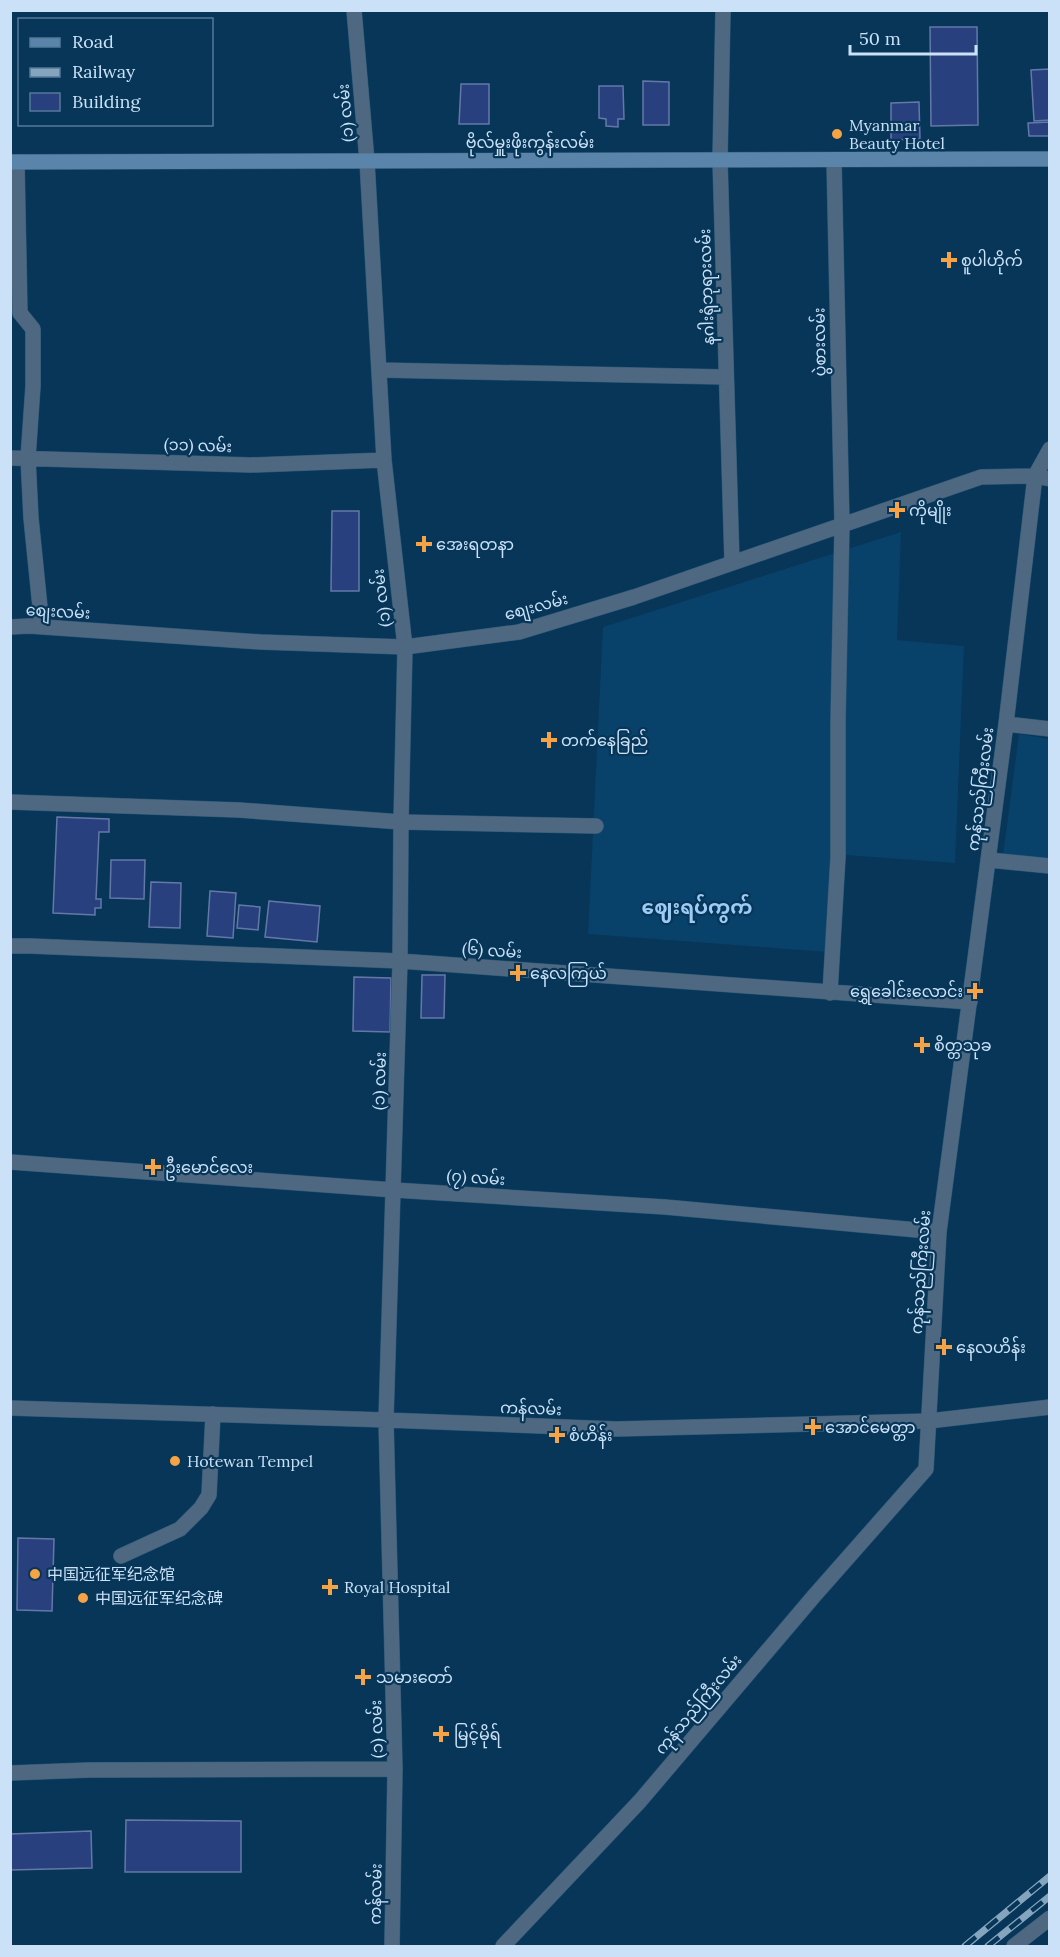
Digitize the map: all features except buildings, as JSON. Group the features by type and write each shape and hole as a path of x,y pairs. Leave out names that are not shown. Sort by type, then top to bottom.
{"street":[{"name":"(၁) လမ်း","path":"10,1773 101,1770 395,1769 386,1420 400,961 405,647 384,460 367,161 354,10"},
{"name":"နဂါးရုံဘုရားလမ်း","path":"723,10 720,160 732,563"},
{"name":"ဗိုလ်မှူးဖိုးကွန်းလမ်း","path":"14,162 1050,159"},
{"name":"ပွဲစားလမ်း","path":"830,993 838,857 842,525 834,160"},
{"path":"14,162 20,313 33,328 33,386 28,459 31,518 42,627"},
{"path":"379,370 726,377"},
{"name":"ကုန်သည်ကြီးလမ်း","path":"503,1947 640,1801 814,1596 926,1469 939,1232 1006,724 1042,478 1050,449"},
{"name":"(၁၁) လမ်း","path":"10,458 251,465 384,460"},
{"name":"စျေးလမ်း","path":"10,627 42,627 261,642 405,647 519,632 634,597 981,477 1042,478"},
{"path":"1006,724 1050,729"},
{"path":"10,802 239,810 401,822 596,826"},
{"path":"988,860 1050,866"},
{"name":"(၆) လမ်း","path":"10,946 400,961 970,1002"},
{"name":"(၇) လမ်း","path":"10,1162 665,1207 939,1232"},
{"name":"ကန်လမ်း","path":"10,1408 616,1429 929,1421 1050,1407"},
{"path":"121,1556 180,1529 201,1508 209,1495 213,1414"},
{"name":"ကန်လမ်း","path":"392,1947 395,1769"},
{"path":"1014,1947 1050,1918"}],"shaded area":[{"path":"901,532 897,640 964,646 955,863 845,855 840,953 588,934 603,627"},
{"path":"1019,734 1049,739 1049,861 1003,855"}],"railway":[{"path":"965,1946 1050,1876"},
{"path":"988,1946 1050,1896"}],"place":[{"name":"Myanmar Beauty Hotel","path":"837,134"},
{"name":"စူပါဟိုက်","path":"949,260"},
{"name":"ကိုမျိုး","path":"897,510"},
{"name":"အေးရတနာ","path":"424,544"},
{"name":"တက်နေခြည်","path":"549,740"},
{"name":"နေလကြယ်","path":"518,973"},
{"name":"ရွှေခေါင်းလောင်း","path":"975,991"},
{"name":"စိတ္တသုခ","path":"922,1045"},
{"name":"ဦးမောင်လေး","path":"153,1167"},
{"name":"နေလဟိန်း","path":"944,1347"},
{"name":"အောင်မေတ္တာ","path":"813,1427"},
{"name":"စံဟိန်း","path":"557,1435"},
{"name":"Hotewan Tempel","path":"175,1461"},
{"name":"中国远征军纪念馆","path":"35,1574"},
{"name":"Royal Hospital","path":"330,1587"},
{"name":"中国远征军纪念碑","path":"83,1598"},
{"name":"သမားတော်","path":"363,1677"},
{"name":"မြင့်မိုရ်","path":"441,1734"}],"district":[{"name":"ဈေးရပ်ကွက်","path":"697,907"}]}
